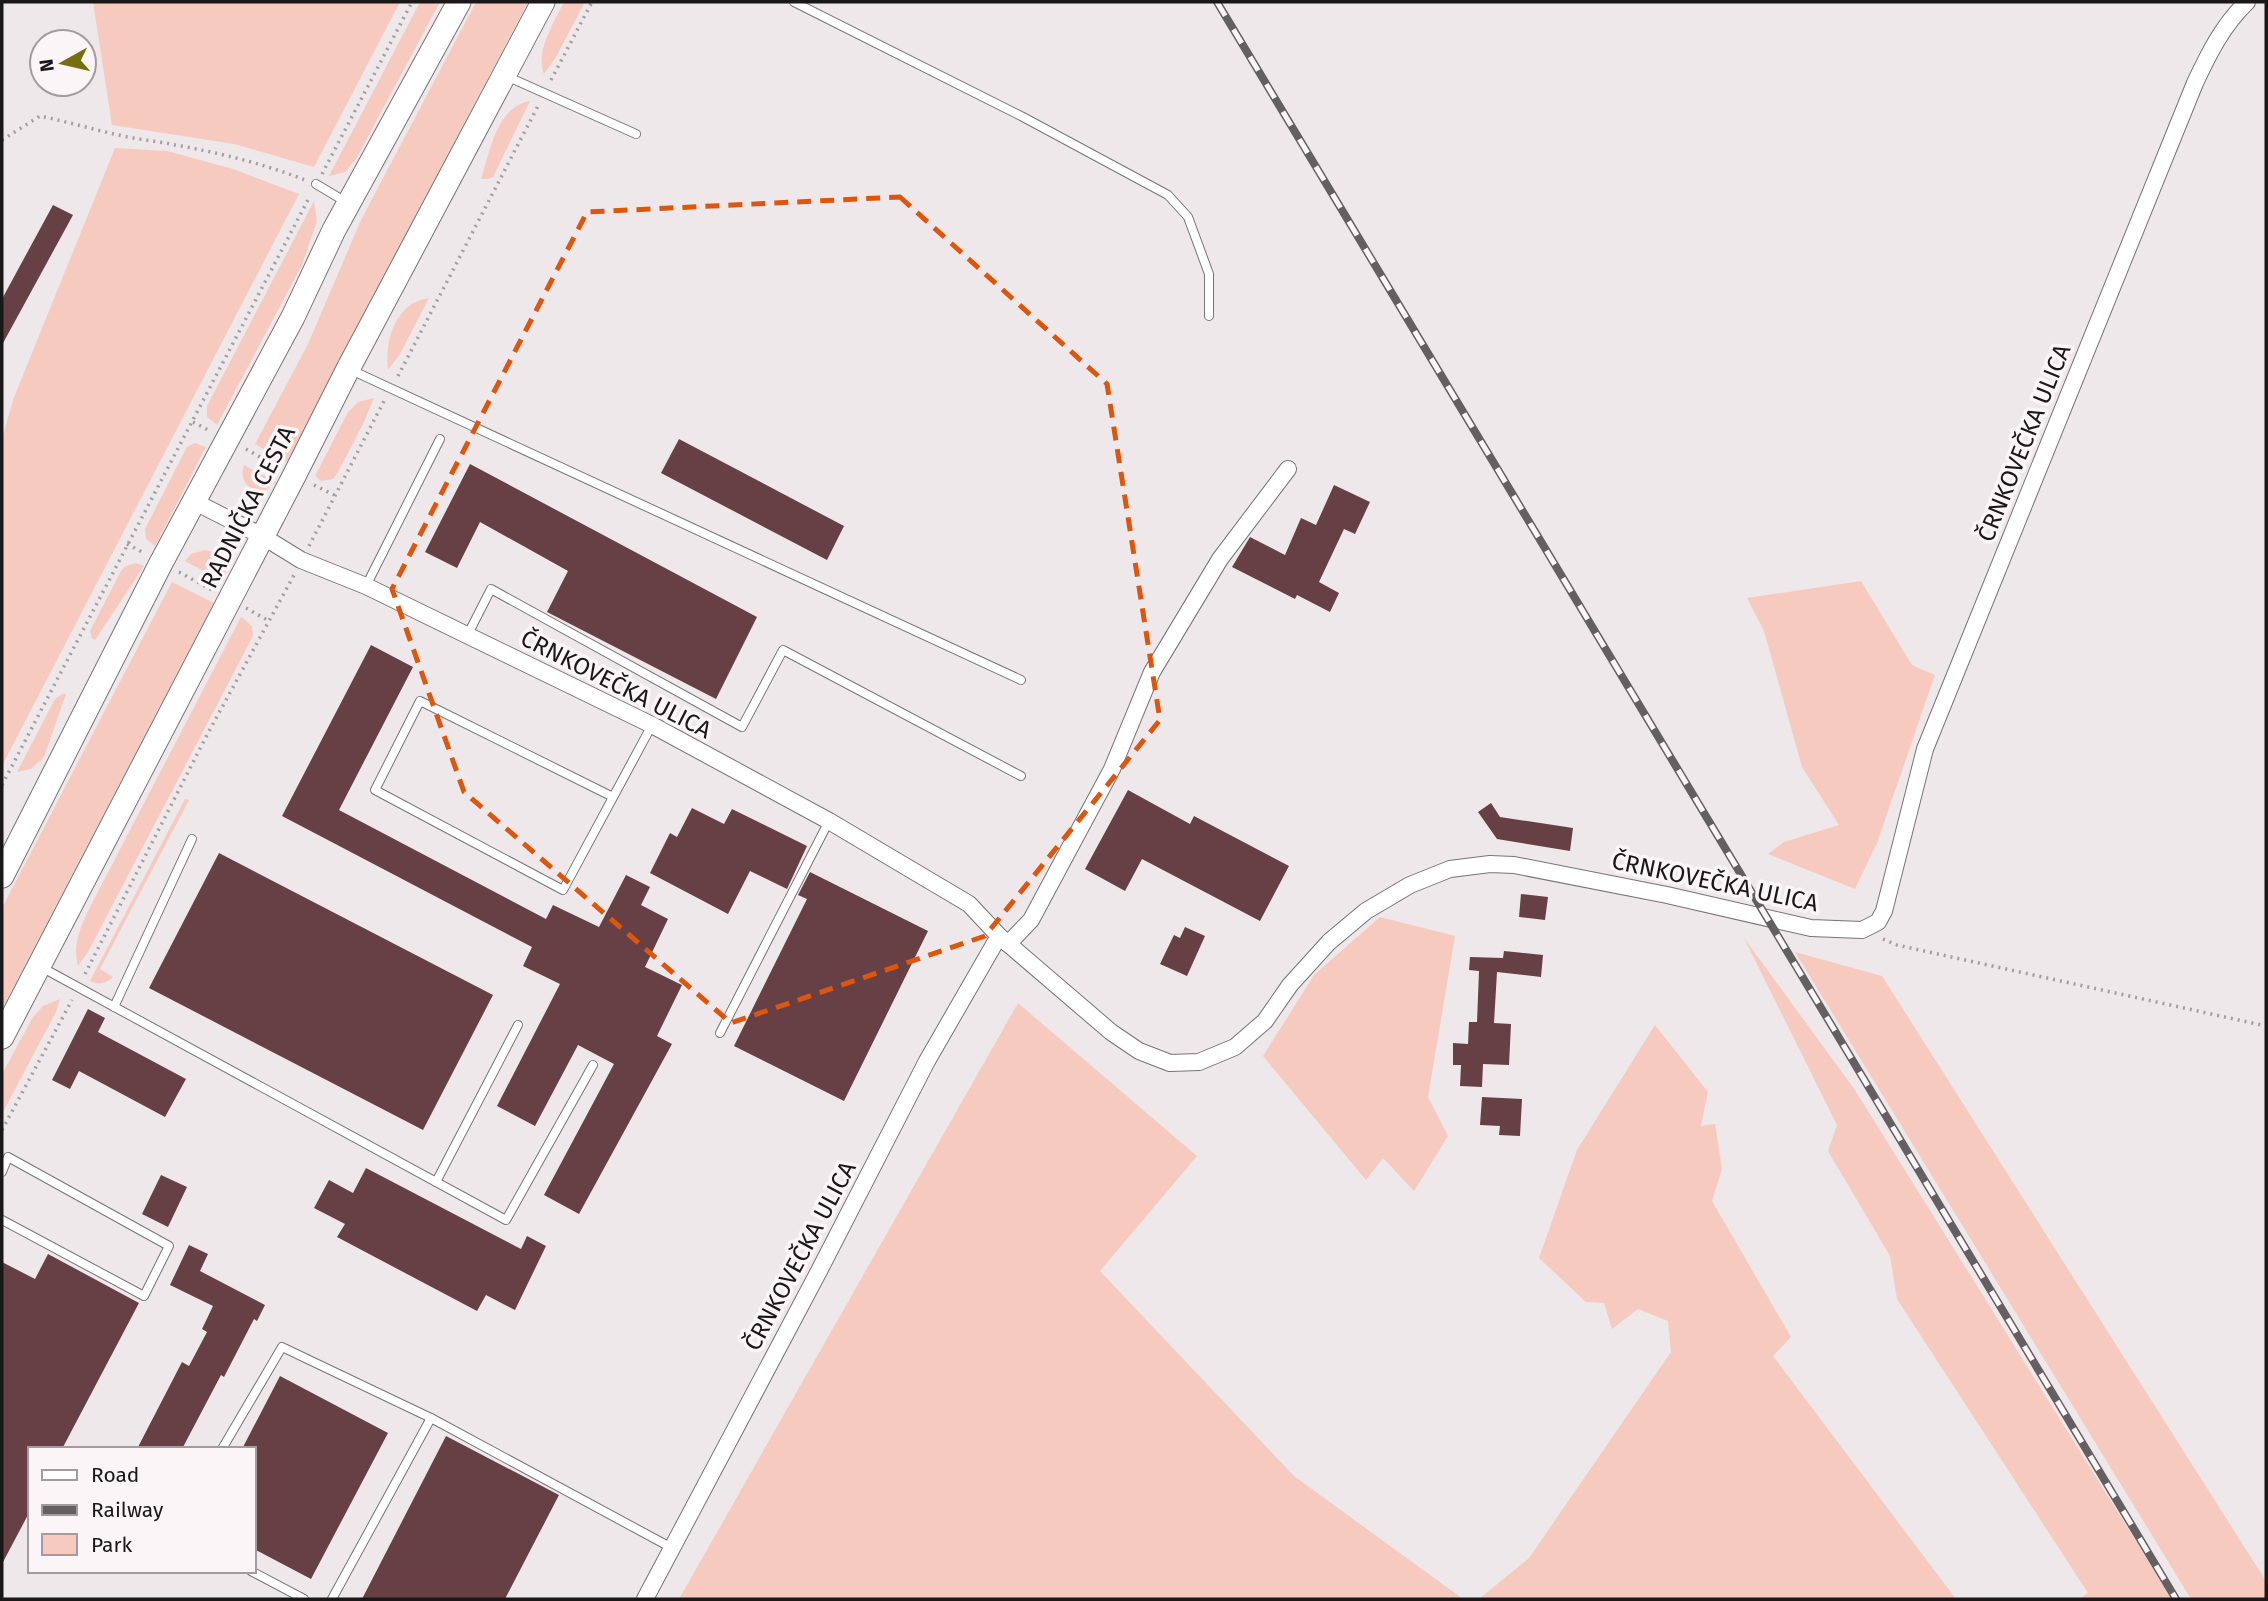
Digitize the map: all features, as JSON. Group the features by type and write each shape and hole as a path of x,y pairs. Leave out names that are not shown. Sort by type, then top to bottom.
{"main road":[{"name":"RADNIČKA CESTA","path":"2,876 161,563 293,317 349,203 459,2"},
{"name":"RADNIČKA CESTA","path":"2,1037 348,369 542,2"}],"street":[{"name":"ČRNKOVEČKA ULICA","path":"195,502 262,536 301,560 366,586 652,725 829,821 969,904 1004,940 1111,1032 1139,1051 1170,1063 1199,1062 1236,1047 1265,1021 1290,985 1329,942 1366,911 1410,885 1450,869 1490,864 1514,865 1667,895 1811,928 1862,930 1878,922 1884,911 1925,749 2194,83 2229,21 2247,2"},
{"path":"1004,940 1031,920 1112,769 1158,661 1220,559 1288,469"},
{"name":"ČRNKOVEČKA ULICA","path":"645,1599 819,1271 927,1060 1004,940"}],"lane":[{"path":"794,2 1023,117 1168,195 1188,217 1209,274 1209,316"},
{"path":"503,75 636,134"},
{"path":"316,184 349,203"},
{"path":"348,369 1021,680"},
{"path":"366,586 440,439"},
{"path":"467,636 491,589 742,727 783,650 1021,776"},
{"path":"613,797 420,701 375,790 563,890 652,725"},
{"path":"720,1033 829,821"},
{"path":"114,1007 192,839"},
{"path":"39,966 506,1220 593,1065"},
{"path":"436,1182 518,1025"},
{"path":"2,1172 8,1157 169,1246 144,1296 2,1220"},
{"path":"223,1447 282,1347 430,1418 672,1548"},
{"path":"332,1599 430,1418"},
{"path":"255,1573 304,1599"}],"path":[{"path":"322,173 412,2"},
{"path":"550,83 592,2"},
{"path":"395,381 540,102"},
{"path":"2,140 40,116 129,138 171,144 278,169 316,184"},
{"path":"2,785 310,196"},
{"path":"308,549 385,398"},
{"path":"192,422 214,433"},
{"path":"249,451 282,469"},
{"path":"307,482 334,495"},
{"path":"127,544 148,556"},
{"path":"177,571 217,592"},
{"path":"93,960 207,735 294,573"},
{"path":"247,609 269,621"},
{"path":"1862,930 1897,945 2266,1026"},
{"path":"2,1130 72,1002"}],"highlighted area":[{"path":"900,197 1107,384 1160,720 985,936 731,1023 464,792 392,589 587,212"}],"green space":[{"path":"93,2 400,2 314,167 234,144 112,125"},
{"path":"420,2 440,2 356,159 345,172 329,176"},
{"path":"476,2 528,2 287,462 255,444 308,344 361,220"},
{"path":"564,2 585,2 544,74 544,47"},
{"path":"530,101 493,177 481,179 491,144 502,121 509,112"},
{"path":"115,148 167,151 233,169 299,194 2,766 2,439 13,400"},
{"path":"314,201 317,221 302,265 217,425 207,417 207,406"},
{"path":"429,298 400,354 388,370 388,347 400,315 418,301"},
{"path":"374,398 337,474 333,479 321,481 315,476 348,412 358,402"},
{"path":"195,443 206,447 155,546 146,539 145,529 187,447"},
{"path":"244,465 276,482 265,491 254,490 244,481"},
{"path":"205,550 216,554 223,561 226,570 224,582 185,561 191,554"},
{"path":"136,563 144,566 95,640 90,631 121,571"},
{"path":"1861,581 1912,665 1935,675 1877,843 1855,889 1768,854 1784,842 1839,825 1802,767 1764,631 1747,598"},
{"path":"172,582 214,603 2,1009 2,908"},
{"path":"241,617 252,626 253,636 88,952 78,966 77,943 87,914"},
{"path":"66,694 44,757 31,769 17,772 55,699"},
{"path":"185,799 189,800 100,969 113,977 102,983 90,981"},
{"path":"1380,917 1455,936 1428,1097 1448,1136 1414,1191 1383,1158 1366,1180 1263,1056 1314,975"},
{"path":"1744,938 1855,1090 2172,1599 2079,1599 2088,1593 1897,1299 1890,1256 1828,1151 1837,1125"},
{"path":"1795,952 1882,976 2266,1581 2266,1599 2191,1599"},
{"path":"60,999 56,1012 2,1114 2,1074 33,1017 43,1006"},
{"path":"1018,1003 1197,1156 1100,1271 1294,1476 1463,1599 679,1599"},
{"path":"1655,1025 1708,1092 1701,1126 1715,1124 1722,1169 1712,1201 1791,1337 1773,1356 1956,1599 1479,1599 1529,1558 1671,1352 1668,1321 1638,1309 1612,1329 1604,1303 1586,1302 1539,1258 1577,1150"}],"building":[{"path":"53,205 73,215 2,345 2,299"},
{"path":"679,439 844,526 827,560 661,473"},
{"path":"470,464 757,617 716,699 547,612 568,571 480,522 457,568 425,552"},
{"path":"1334,485 1370,502 1355,534 1344,529 1319,582 1339,593 1330,612 1297,595 1295,599 1232,567 1250,537 1285,555 1301,518 1316,525"},
{"path":"371,645 413,667 339,810 546,919 553,905 599,927 626,875 650,887 641,905 668,919 645,967 682,985 657,1036 672,1044 579,1214 544,1195 614,1064 578,1045 535,1126 497,1106 560,984 523,966 532,947 282,816"},
{"path":"1128,790 1190,824 1194,816 1289,866 1260,921 1142,859 1125,891 1085,869"},
{"path":"1491,803 1500,817 1573,828 1570,851 1497,839 1478,812"},
{"path":"692,808 724,824 732,809 807,846 787,889 750,871 728,914 650,873 670,833 677,837"},
{"path":"219,853 493,995 423,1130 149,988"},
{"path":"810,872 928,931 844,1101 734,1046 807,899 798,895"},
{"path":"1521,894 1548,897 1545,920 1519,917"},
{"path":"1185,927 1205,936 1187,976 1160,964 1174,935 1180,938"},
{"path":"1504,951 1543,955 1541,977 1497,972 1494,1023 1511,1024 1509,1065 1483,1064 1482,1087 1460,1086 1461,1065 1453,1065 1453,1043 1468,1044 1469,1022 1477,1022 1479,971 1469,970 1470,957 1503,958"},
{"path":"88,1009 105,1018 98,1032 186,1079 165,1117 79,1071 70,1089 52,1080"},
{"path":"1482,1097 1522,1099 1520,1136 1499,1135 1500,1126 1480,1125"},
{"path":"366,1168 521,1249 527,1236 546,1246 515,1310 486,1295 477,1311 337,1237 345,1224 314,1208 329,1180 353,1193"},
{"path":"161,1175 187,1187 168,1227 142,1214"},
{"path":"189,1245 208,1254 200,1271 265,1305 257,1321 254,1319 224,1377 221,1375 183,1447 138,1447 182,1362 189,1366 207,1332 202,1329 213,1306 170,1285"},
{"path":"48,1254 139,1303 63,1447 28,1447 28,1515 2,1564 2,1262 35,1279"},
{"path":"280,1376 388,1433 311,1579 256,1550 256,1447 243,1447"},
{"path":"446,1436 559,1495 505,1599 362,1599"}],"railway":[{"path":"1217,2 2176,1599"}]}
